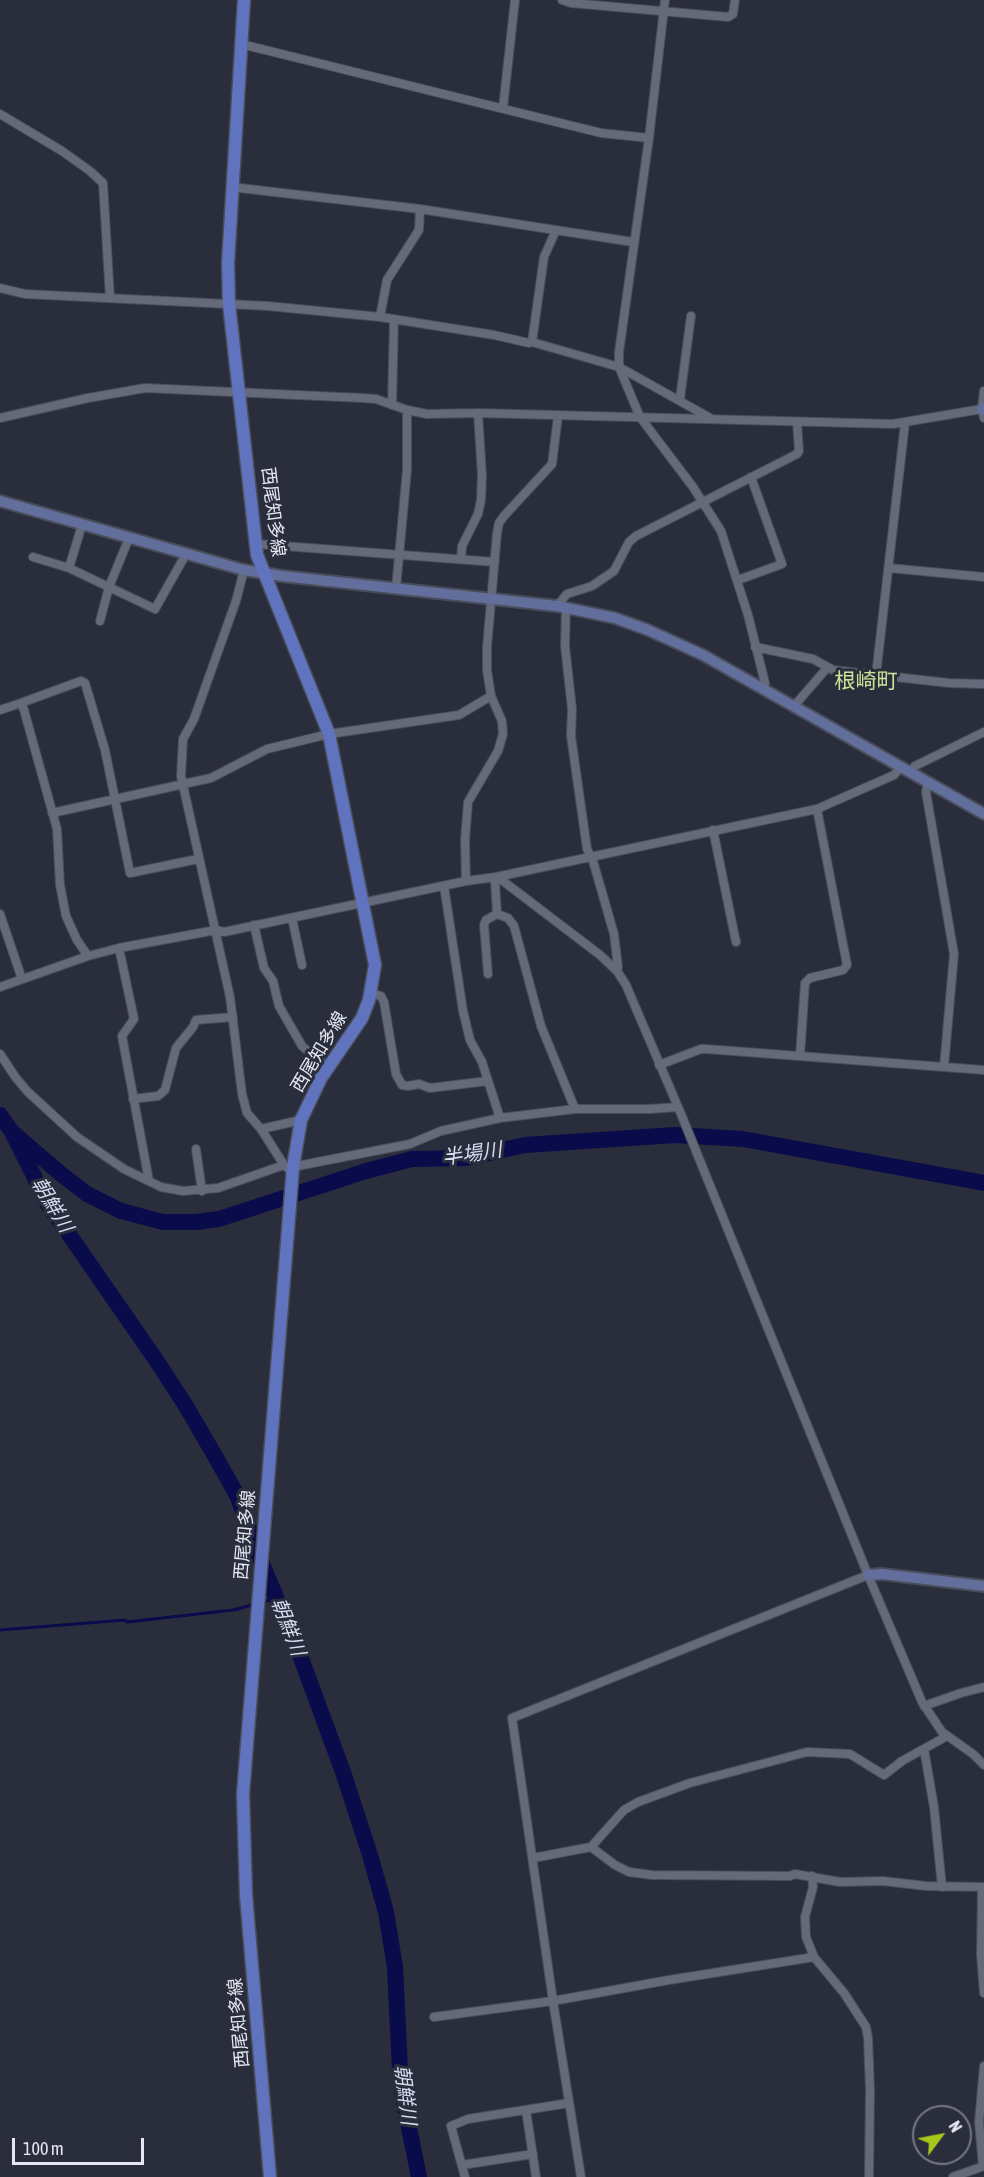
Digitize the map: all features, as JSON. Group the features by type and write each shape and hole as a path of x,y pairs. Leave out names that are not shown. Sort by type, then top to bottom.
{"main road":[{"name":"西尾知多線","path":"244,0 228,264 229,304 257,555 329,734 375,965 371,993 362,1018 311,1097 301,1120 289,1166 293,1181 244,1783 243,1828 247,1906 270,2177"}],"street":[{"path":"503,108 515,0"},
{"path":"562,0 571,3 731,17 735,0"},
{"path":"665,0 649,138 619,352 619,367 640,417 702,501 721,531 738,580 765,683 764,690"},
{"path":"241,44 601,133 649,138"},
{"path":"0,114 62,151 103,183 110,298"},
{"path":"231,187 420,209 633,242"},
{"path":"380,316 387,280 419,230 420,209"},
{"path":"532,342 544,257 556,230"},
{"path":"0,288 25,294 229,304 380,316 532,342 619,367 714,420"},
{"path":"680,399 691,316"},
{"path":"392,405 394,319"},
{"path":"0,418 145,388 376,399 407,410 428,414 478,413 905,423 983,412 984,391"},
{"path":"396,588 407,470 407,410"},
{"path":"461,559 462,546 478,514 481,500 482,476 478,413"},
{"path":"466,881 465,840 468,802 498,751 503,734 502,721 491,696 487,647 499,523 552,464 558,416"},
{"path":"616,971 618,967 614,934 587,849 571,736 572,709 561,606 567,594 592,586 614,572 629,542 636,536 797,454 799,451 797,422"},
{"path":"876,675 905,423"},
{"path":"738,580 782,564 751,477"},
{"path":"0,501 244,570 561,606 607,616 640,627 703,655 984,814"},
{"path":"69,568 82,525"},
{"path":"100,621 109,587 129,538"},
{"path":"257,544 495,562"},
{"path":"33,557 69,568 155,609 186,554"},
{"path":"890,568 984,578"},
{"path":"244,570 236,601 194,719 183,739 182,784 216,930 233,1017 242,1094 247,1113 289,1166"},
{"path":"755,647 813,659 833,670 950,683 984,684"},
{"path":"794,706 827,668"},
{"path":"0,710 81,681 85,683 105,750 130,873 198,859"},
{"path":"52,813 211,778 267,749 329,734 459,716 491,696"},
{"path":"21,703 32,734 59,838 60,885 66,916 77,940 88,956"},
{"path":"0,987 88,956 119,948 216,930 224,932 817,809 915,766 984,732"},
{"path":"928,782 926,792 954,954 944,1067"},
{"path":"800,1056 805,983 810,978 843,970 846,965 817,809"},
{"path":"713,830 736,942"},
{"path":"496,877 498,914"},
{"path":"496,877 600,955 616,971 631,995 868,1575 924,1706 947,1736 973,1754 984,1765"},
{"path":"444,886 463,1011 470,1040 482,1062 500,1118"},
{"path":"0,914 22,979"},
{"path":"488,974 483,925 486,920 498,914 508,918 514,926 541,1026 575,1109"},
{"path":"292,918 302,965"},
{"path":"254,925 264,968 271,976 279,1006 302,1046 328,1068"},
{"path":"119,948 134,1019 122,1036 149,1181"},
{"path":"371,993 381,996 384,1002 396,1074 402,1084 408,1086 420,1084 430,1088 488,1081"},
{"path":"134,1099 158,1096 165,1090 176,1048 196,1020 233,1017"},
{"path":"659,1065 701,1049 984,1070"},
{"path":"0,1054 28,1092 77,1137 124,1169 172,1190 202,1191 218,1188 289,1166 410,1144 441,1131 500,1118 575,1109 679,1111"},
{"path":"261,1130 301,1120"},
{"path":"196,1149 202,1191"},
{"path":"581,2177 553,2001 513,1718 868,1575 882,1574 984,1586"},
{"path":"924,1706 984,1687"},
{"path":"533,1858 591,1846 624,1810 638,1802 690,1783 807,1752 850,1754 884,1774 947,1736"},
{"path":"924,1749 934,1807 942,1887"},
{"path":"591,1846 615,1865 629,1872 681,1876 790,1876 795,1874 840,1882 883,1881 905,1885 983,1887 981,1955 984,1993"},
{"path":"812,1876 813,1887 805,1917 806,1937 814,1957 844,1993 866,2027 870,2090 868,2177"},
{"path":"434,2017 553,2001 814,1957"},
{"path":"953,2177 984,2166 980,2121 984,2066"},
{"path":"465,2177 451,2126 468,2119 569,2103"},
{"path":"526,2110 536,2177"},
{"path":"462,2165 532,2154"}],"waterway":[{"name":"半場川","path":"0,1115 12,1132 87,1194 121,1211 163,1222 197,1222 219,1219 366,1171 412,1159 467,1158 525,1145 675,1135 743,1139 984,1183"},
{"name":"朝鮮川","path":"12,1132 48,1204 186,1406 238,1497 256,1549 298,1650 343,1772 386,1912 395,1967 403,2098 419,2177"},
{"path":"262,1602 277,1598"},
{"path":"0,1630 125,1620 127,1622 233,1610 256,1604"}],"district":[{"name":"根崎町","path":"866,681"}]}
